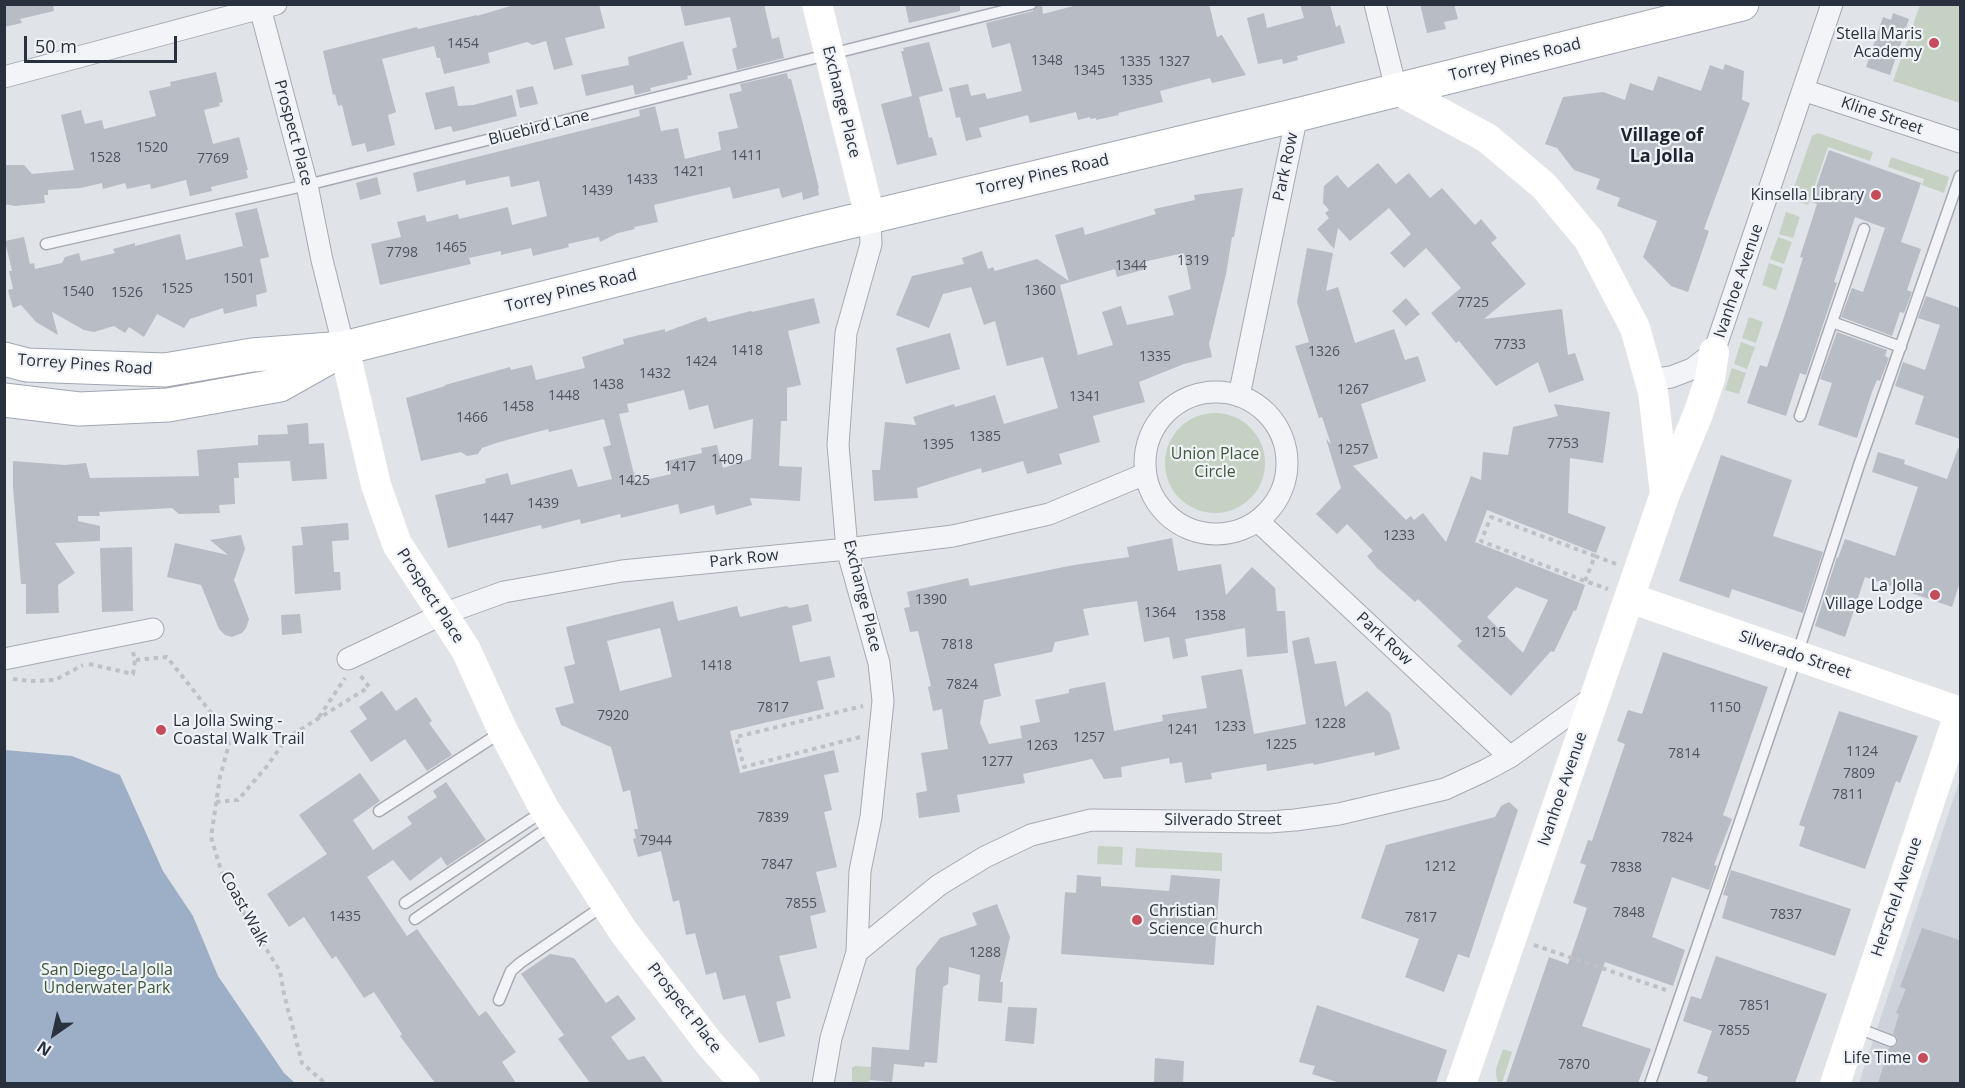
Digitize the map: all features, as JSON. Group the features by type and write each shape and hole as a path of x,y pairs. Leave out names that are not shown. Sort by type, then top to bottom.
{"main road":[{"name":"Torrey Pines Road","path":"4,358 27,365 165,370 252,355 344,348 1742,4"},
{"name":"Torrey Pines Road","path":"4,400 79,409 168,405 280,385 344,348"}],"street":[{"name":"Exchange Place","path":"817,4 870,217 871,244 846,333 838,445 847,549 879,663 883,701 871,817 860,871 857,952 831,1038 823,1083"},
{"path":"1375,4 1396,89 1487,138 1544,186 1589,240 1635,328 1653,392 1665,494"},
{"name":"Ivanhoe Avenue","path":"1461,1083 1665,494 1698,414 1710,379 1714,352 1833,4"},
{"path":"4,77 265,6"},
{"name":"Prospect Place","path":"265,6 322,260 376,485 397,544 466,650 503,731 550,817 623,931 745,1083"},
{"name":"Kline Street","path":"1803,90 1960,142"},
{"name":"Park Row","path":"1239,396 1297,115"},
{"name":"Ivanhoe Avenue","path":"1649,380 1671,377 1692,369 1714,352"},
{"path":"1215,392 1239,396 1258,406 1274,422 1286,446 1287,464 1284,485 1274,505 1258,521 1236,532 1212,534 1188,529 1168,516 1153,497 1145,474 1145,450 1154,427 1170,408 1191,396 1215,392"},
{"name":"Park Row","path":"351,662 443,614 504,592 622,571 953,536 1048,514 1145,474"},
{"name":"Park Row","path":"1258,521 1510,757"},
{"name":"Silverado Street","path":"1630,598 1960,712"},
{"path":"6,669 153,629"},
{"name":"Silverado Street","path":"857,952 939,885 985,857 1031,835 1059,826 1090,820 1269,822 1339,814 1445,789 1510,757 1596,694"},
{"name":"Herschel Avenue","path":"1835,1083 1960,712"},
{"path":"710,1042 722,1083"}],"lane":[{"name":"Bluebird Lane","path":"46,244 307,185 1031,4"},
{"path":"1650,1083 1797,655 1859,465 1960,176"},
{"path":"1800,416 1864,229"},
{"path":"1832,322 1901,346"},
{"path":"380,811 503,731"},
{"path":"405,903 550,817"},
{"path":"415,919 550,817"},
{"path":"499,1000 511,971 606,904"},
{"path":"1854,1027 1891,1041"}],"path":[{"path":"1491,517 1594,556 1585,581 1481,541 1491,517"},
{"path":"6,669 31,681 55,680 86,663 133,674 135,660 128,634"},
{"name":"Coast Walk","path":"135,660 167,657 220,724 229,744 211,837 230,891 280,971 302,1063 326,1083"},
{"path":"216,802 238,800 287,738 317,720 369,687 351,662 317,720"},
{"path":"881,732 744,767 736,737 883,701"},
{"path":"1512,937 1681,995"}],"shaded area":[{"path":"1960,779 1960,1083 1859,1083"}],"green space":[{"name":"Stella Maris Academy","path":"1920,5 1960,5 1960,103 1893,81"},
{"path":"1818,133 1873,152 1870,161 1828,147 1808,205 1790,199 1812,136"},
{"path":"1891,157 1949,177 1944,193 1922,185 1924,179 1888,167"},
{"path":"1786,212 1800,217 1793,238 1779,234"},
{"path":"1778,237 1792,242 1784,264 1770,259"},
{"path":"1769,263 1783,268 1776,290 1762,285"},
{"path":"1749,317 1763,322 1756,343 1742,338"},
{"path":"1741,342 1755,347 1747,369 1734,364"},
{"path":"1732,368 1746,373 1739,394 1725,390"},
{"name":"Union Place Circle","path":"1215,413 1234,417 1250,428 1261,444 1265,463 1261,482 1250,498 1234,509 1215,513 1196,509 1180,498 1169,482 1165,463 1169,444 1180,428 1196,417"},
{"path":"1098,846 1123,847 1122,865 1097,864"},
{"path":"1136,848 1222,853 1222,871 1135,867"},
{"path":"1503,1049 1512,1052 1502,1083 1498,1083 1496,1069"},
{"path":"855,1066 871,1067 870,1080 867,1083 852,1083 852,1068"}],"water":[{"name":"San Diego-La Jolla Underwater Park","path":"5,750 72,756 120,775 163,871 193,916 218,976 284,1073 295,1083 5,1083"}],"building":[{"path":"4,4 53,4 54,11 20,19 22,23 4,27"},
{"path":"517,4 599,4 605,28 565,38 573,65 554,70 546,41 533,45 527,42 488,53 490,63 444,74 434,46 382,59 396,112 388,115 395,145 367,152 365,143 352,146 342,105 338,106 335,94 333,95 323,51 417,27 418,29 477,16"},
{"path":"680,4 764,4 772,39 779,37 784,58 737,70 732,49 737,47 730,17 685,26"},
{"path":"905,4 960,4 960,11 909,23"},
{"path":"1038,4 1042,4 1043,14 1081,4 1209,4 1217,37 1222,35 1246,75 1212,83 1210,78 1160,91 1163,102 1096,120 1090,117 1078,120 1076,112 1030,123 1028,115 979,128 982,137 966,141 960,117 956,118 949,88 968,84 971,96 985,93 987,99 1022,91 1010,43 992,48 986,23 1033,11"},
{"path":"1300,4 1330,4 1336,27 1340,25 1345,43 1297,56 1298,60 1283,64 1282,59 1258,64 1247,18 1264,13 1267,28 1304,18"},
{"path":"1420,4 1454,4 1458,19 1444,22 1446,29 1427,33"},
{"path":"1893,13 1909,19 1890,75 1866,67 1883,17 1891,20"},
{"path":"683,41 692,75 687,76 688,79 650,88 651,91 635,95 633,85 586,96 581,75 629,65 628,57"},
{"path":"929,42 943,91 919,97 929,138 932,137 937,155 897,165 881,104 912,96 901,51 904,51 903,48"},
{"path":"1725,64 1744,71 1742,100 1750,103 1704,229 1709,231 1688,292 1671,286 1643,257 1657,221 1617,206 1620,198 1596,189 1600,179 1574,170 1557,148 1545,144 1563,97 1603,92 1625,100 1630,83 1653,91 1658,76 1701,91 1710,65 1723,70"},
{"path":"216,72 223,102 219,103 220,106 204,110 213,144 239,137 248,178 211,187 212,191 190,196 186,180 151,189 150,184 127,189 125,183 103,189 102,183 81,188 48,190 48,195 44,195 45,203 15,206 4,204 4,165 24,165 32,174 74,170 61,115 81,110 85,124 102,120 104,129 156,116 149,91 171,86 170,82"},
{"path":"787,73 788,79 791,79 803,124 819,195 803,200 802,192 782,198 779,188 733,199 730,187 654,205 658,222 634,227 635,229 618,233 600,242 599,237 568,244 569,247 533,256 531,248 501,255 501,251 469,258 471,264 380,285 371,244 401,237 397,222 425,215 427,222 458,214 459,219 508,207 512,225 547,216 539,181 511,187 509,176 466,185 465,180 417,192 413,173 640,116 639,110 655,106 661,131 678,128 685,159 721,150 718,132 738,128 729,94 742,91 740,84"},
{"path":"454,86 458,106 473,105 512,95 517,116 453,132 451,126 435,130 425,93"},
{"path":"533,86 538,104 520,108 516,90"},
{"path":"1829,150 1921,183 1901,242 1921,249 1907,290 1912,292 1904,313 1900,312 1892,336 1841,317 1852,288 1863,292 1885,228 1855,217 1834,282 1837,283 1806,375 1800,373 1786,416 1747,403 1760,365 1767,367 1787,308 1817,204 1811,202"},
{"path":"1378,163 1396,184 1409,173 1430,198 1442,188 1475,225 1481,219 1497,238 1491,243 1526,284 1484,319 1562,309 1568,355 1575,353 1584,380 1549,393 1538,362 1496,386 1459,341 1456,343 1431,313 1461,288 1426,248 1404,268 1390,253 1411,234 1389,208 1350,241 1338,228 1334,249 1317,229 1329,218 1325,213 1329,210 1323,203 1324,186 1337,175 1348,188"},
{"path":"377,177 381,194 360,200 356,183"},
{"path":"1243,188 1209,344 1212,357 1184,364 1139,382 1145,402 1093,416 1100,442 1059,454 1062,464 1027,474 1023,461 982,473 981,468 917,488 918,498 874,501 872,470 880,470 885,422 916,425 913,417 954,404 955,407 995,395 1004,424 1058,408 1043,357 1007,366 995,321 984,325 971,287 943,294 929,328 896,315 912,276 964,264 962,258 982,251 988,269 993,267 995,271 1037,259 1069,281 1055,235 1083,227 1085,235 1156,214 1154,209 1195,200 1194,195","holes":["1184,253 1191,289 1168,296 1174,315 1127,325 1121,306 1102,312 1113,345 1078,355 1060,285 1115,269 1117,277 1146,269 1143,262"]},
{"path":"257,208 269,257 260,259 267,292 256,295 257,306 224,314 223,308 190,319 184,328 157,314 144,337 129,327 125,333 114,326 94,332 84,330 52,312 58,335 36,322 21,305 13,308 8,290 13,289 9,271 12,271 5,241 24,237 30,264 34,263 35,269 62,263 65,257 79,253 81,261 115,253 113,249 135,243 135,246 180,234 186,260 243,246 235,213"},
{"path":"1307,248 1333,253 1326,291 1338,287 1355,343 1394,329 1405,360 1418,356 1426,381 1361,404 1378,458 1353,466 1406,520 1411,516 1414,520 1423,513 1446,542 1471,476 1481,480 1483,452 1508,455 1513,427 1558,416 1554,404 1610,412 1603,463 1570,458 1568,513 1606,527 1596,553 1487,510 1475,542 1585,585 1576,611 1574,610 1554,652 1551,651 1511,696 1457,646 1462,641 1418,599 1415,602 1377,568 1367,556 1373,551 1347,524 1337,534 1316,514 1341,488 1326,439 1331,444 1322,417 1319,418 1295,346 1309,342 1297,302","holes":["1516,587 1548,600 1523,653 1487,617"]},
{"path":"1926,296 1960,308 1960,439 1915,424 1924,396 1895,386 1903,362 1925,370 1940,325 1918,318"},
{"path":"814,298 820,323 788,331 801,385 787,388 787,421 781,421 779,466 802,467 800,501 750,498 752,505 716,515 714,505 680,514 678,504 621,518 620,514 581,524 580,519 542,529 541,525 448,548 435,495 486,483 485,479 508,473 511,485 572,469 578,487 612,479 603,447 611,445 604,419 549,432 548,429 496,443 482,448 478,454 467,456 461,452 421,461 406,398 510,367 511,370 532,365 536,380 585,368 582,357 624,344 623,339 665,329 665,332 706,317 708,322","holes":["684,390 689,410 708,405 714,429 753,419 751,459 723,468 717,445 701,448 702,453 667,461 671,474 636,482 619,414 629,412 627,404"]},
{"path":"1406,298 1420,314 1406,326 1392,311"},
{"path":"1837,332 1887,350 1885,356 1889,358 1880,381 1877,380 1872,392 1857,438 1818,425 1832,383 1820,379"},
{"path":"950,333 960,369 906,384 896,348"},
{"path":"308,423 309,444 324,443 327,479 292,481 290,461 238,463 239,478 234,478 235,504 219,505 220,513 179,514 172,508 99,512 100,516 78,516 78,521 100,526 100,541 55,543 75,573 58,585 59,613 26,614 26,584 21,584 13,461 65,465 86,463 90,478 199,476 197,450 258,445 258,435 288,434 287,425"},
{"path":"1958,448 1960,449 1960,582 1952,607 1865,577 1845,637 1815,626 1845,539 1895,556 1918,487 1872,472 1878,452 1905,460 1904,464 1947,479"},
{"path":"1721,455 1792,480 1773,536 1823,552 1803,613 1732,589 1729,598 1679,581"},
{"path":"348,523 349,540 332,541 334,572 340,572 341,590 295,594 292,546 303,545 301,527"},
{"path":"241,535 245,549 234,580 249,619 242,633 232,637 225,635 219,629 201,585 167,577 175,543 228,555 210,540"},
{"path":"1172,538 1178,571 1221,564 1226,595 1252,567 1275,588 1277,611 1285,611 1288,653 1247,657 1245,628 1185,639 1188,656 1173,659 1169,637 1144,642 1137,601 1083,609 1089,635 1055,642 1052,652 994,664 1001,696 984,700 980,723 989,744 1022,738 1020,726 1040,722 1035,700 1069,693 1069,689 1105,682 1114,731 1163,721 1162,715 1207,708 1201,676 1242,669 1254,734 1306,724 1292,641 1309,637 1315,664 1336,661 1345,707 1367,691 1390,713 1400,749 1375,756 1374,752 1314,765 1313,763 1267,771 1266,764 1211,773 1212,779 1185,783 1182,762 1170,764 1169,758 1121,767 1122,777 1104,779 1092,759 1023,774 1025,783 957,795 960,812 919,818 916,793 927,791 921,753 948,749 942,709 933,711 928,687 931,686 918,631 910,632 904,608 910,607 907,592 968,578 970,586 1074,565 1129,557 1127,547"},
{"path":"132,547 133,611 102,612 100,548"},
{"path":"673,601 678,621 737,606 740,617 786,606 790,608 808,604 812,621 792,626 800,662 830,656 835,677 817,681 824,709 730,731 740,773 834,750 839,772 824,775 832,810 824,812 837,867 816,872 826,912 810,916 817,948 779,956 791,998 776,1002 785,1036 759,1043 745,995 723,1000 716,972 706,975 695,933 686,935 679,900 673,902 661,851 638,857 633,839 636,838 634,829 638,829 630,790 623,792 611,747 561,725 555,708 574,703 564,667 575,664 566,627","holes":["660,628 672,677 620,691 607,641"]},
{"path":"300,614 302,633 282,635 281,615"},
{"path":"1663,652 1768,687 1723,815 1732,819 1714,865 1717,866 1709,890 1672,877 1652,937 1685,950 1673,986 1605,962 1582,1026 1651,1049 1638,1083 1506,1083 1549,957 1568,964 1587,908 1573,903 1586,865 1580,863 1588,840 1592,841 1625,744 1617,741 1628,710 1642,714"},
{"path":"382,691 396,711 416,697 432,721 429,723 452,755 427,771 405,739 371,762 350,731 367,719 359,707"},
{"path":"1839,711 1918,736 1900,783 1896,781 1865,869 1799,846 1805,827 1799,825"},
{"path":"360,773 380,801 353,820 373,850 412,824 407,817 437,797 433,791 446,782 486,840 447,866 441,857 410,881 393,860 367,877 407,936 417,929 479,1016 486,1011 516,1052 502,1062 516,1083 435,1083 400,1036 402,1034 374,992 364,998 336,956 332,959 304,917 289,927 267,894 327,854 299,815"},
{"path":"1509,802 1518,810 1469,958 1458,954 1444,992 1405,977 1419,939 1361,918 1386,845 1495,817 1501,806"},
{"path":"1731,870 1851,909 1835,956 1722,918 1728,896 1723,895"},
{"path":"1077,875 1101,877 1101,886 1169,891 1171,875 1220,879 1214,965 1061,954 1065,892 1076,893"},
{"path":"997,904 1010,937 1000,982 1003,982 1002,1003 978,1001 980,975 949,967 948,984 943,987 937,1063 925,1062 924,1067 894,1064 892,1082 870,1080 872,1047 909,1050 916,968 940,938 977,925 972,913"},
{"path":"1922,928 1960,940 1960,1083 1878,1083 1889,1048 1895,1047 1898,1043 1897,1037 1893,1034 1899,1014 1896,1013 1906,989 1900,987"},
{"path":"550,954 574,958 606,1003 618,995 636,1019 611,1037 628,1060 644,1056 664,1083 590,1083 558,1039 564,1035 521,974"},
{"path":"1716,956 1827,994 1795,1083 1706,1083 1708,1077 1697,1073 1712,1031 1683,1021 1691,996 1701,999"},
{"path":"1317,1005 1447,1050 1436,1083 1340,1083 1312,1074 1315,1066 1299,1062"},
{"path":"1008,1007 1037,1008 1034,1044 1005,1041"},
{"path":"1155,1058 1184,1061 1183,1083 1154,1083"}],"place":[{"name":"Stella Maris Academy","path":"1934,43"},
{"name":"Kinsella Library","path":"1876,195"},
{"name":"La Jolla Village Lodge","path":"1935,595"},
{"name":"La Jolla Swing - Coastal Walk Trail","path":"161,730"},
{"name":"Christian Science Church","path":"1137,920"},
{"name":"Life Time","path":"1923,1058"}],"district":[{"name":"Village of La Jolla","path":"1662,146"}]}
